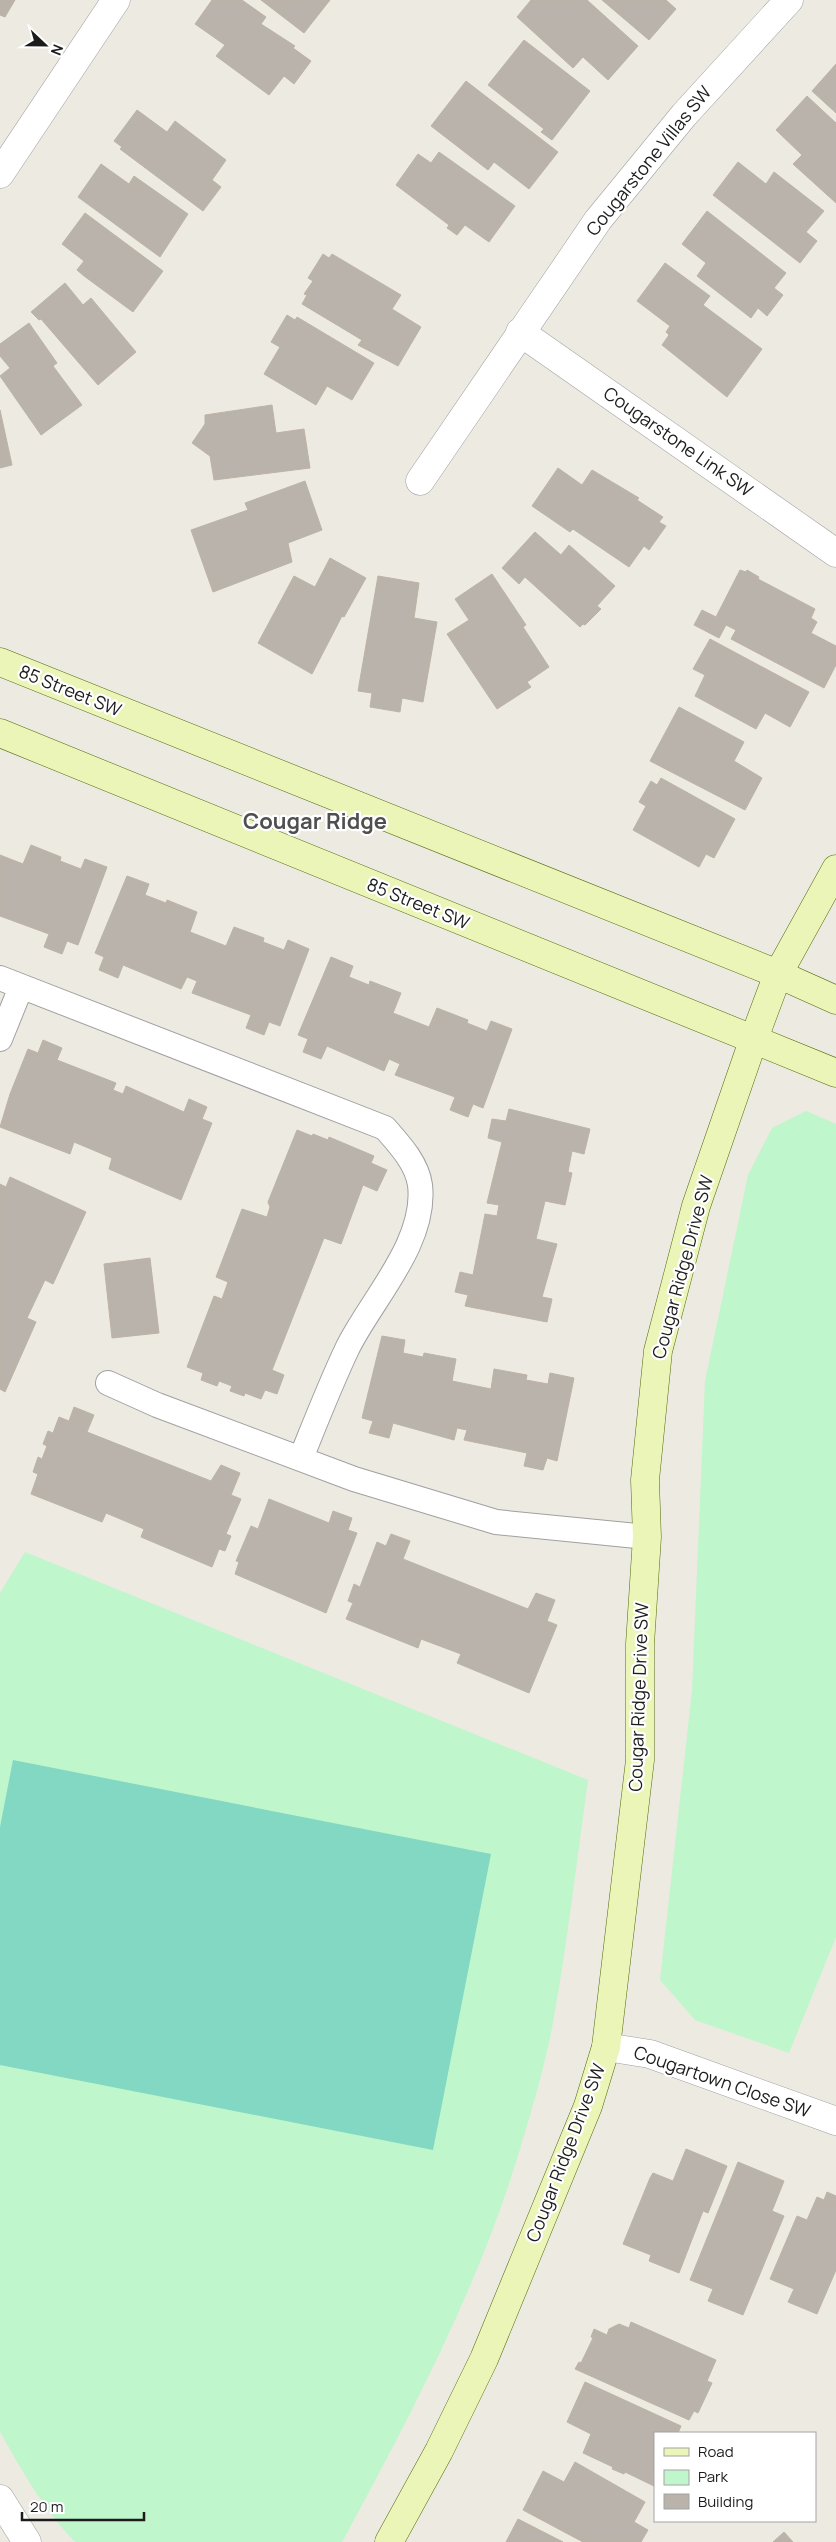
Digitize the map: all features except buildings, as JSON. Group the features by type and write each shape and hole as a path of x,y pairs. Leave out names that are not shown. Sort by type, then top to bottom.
{"street":[{"path":"0,174 116,0"},
{"name":"Cougarstone Villas SW","path":"420,481 598,220 684,115 789,0"},
{"name":"Cougarstone Link SW","path":"520,332 836,553"},
{"name":"85 Street SW","path":"0,662 778,974 836,1000"},
{"name":"85 Street SW","path":"0,733 753,1041 836,1073"},
{"name":"Cougar Ridge Drive SW","path":"389,2542 439,2451 484,2359 588,2106 606,2047 640,1760 640,1644 647,1537 645,1480 658,1351 696,1206 753,1041 778,974 836,869"},
{"name":"Cougartown Close SW","path":"606,2047 650,2054 836,2121"},
{"path":"0,2499 27,2542"}],"lane":[{"path":"0,1039 10,982 385,1128 413,1164 420,1185 419,1210 409,1240 391,1279 348,1347 301,1458"},
{"path":"108,1383 157,1405 354,1479 496,1522 647,1537"}],"green space":[{"path":"806,1111 836,1124 836,1937 789,2053 695,2020 660,1980 692,1690 705,1381 748,1175 772,1128"},
{"path":"25,1552 588,1780 568,1928 551,2032 536,2093 506,2192 466,2295 443,2345 394,2445 342,2542 75,2542 43,2503 0,2432 0,1593"},
{"path":"13,1760 491,1854 433,2150 0,2065 0,1827"}],"district":[{"name":"Cougar Ridge","path":"315,821"}]}
